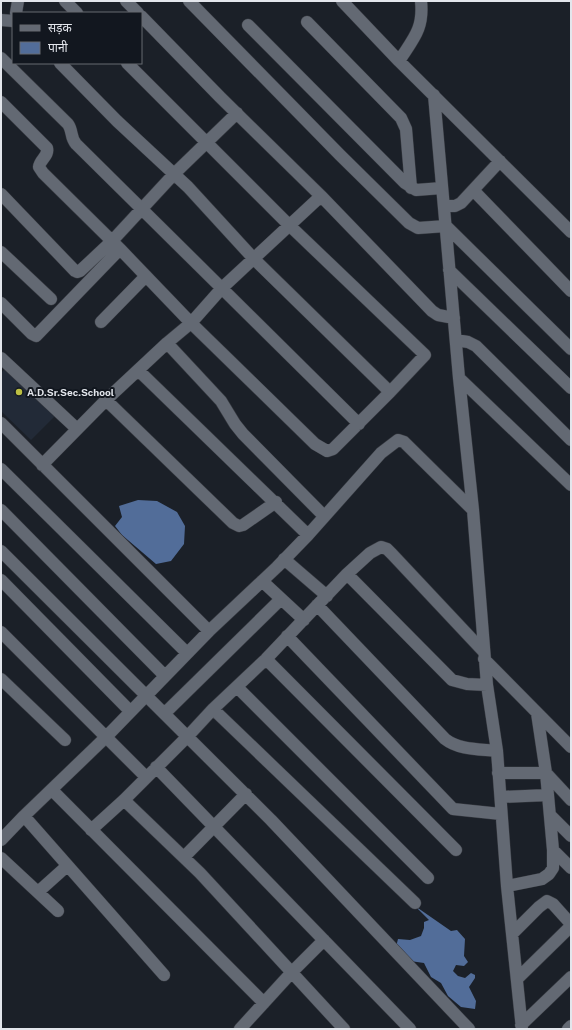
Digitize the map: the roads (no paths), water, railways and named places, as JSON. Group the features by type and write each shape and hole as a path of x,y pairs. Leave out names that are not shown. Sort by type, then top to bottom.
{"street":[{"path":"16,12 18,1"},
{"path":"65,1 76,12"},
{"path":"126,1 137,12"},
{"path":"189,1 409,223 418,228 446,226 571,349"},
{"path":"342,1 399,61 571,232"},
{"path":"399,61 419,30 422,16 421,1"},
{"path":"142,17 321,196 432,311 438,316 454,318"},
{"path":"1,20 12,21"},
{"path":"307,22 401,118 406,129 411,188"},
{"path":"248,24 405,183 416,190 442,188"},
{"path":"1,58 68,124 70,127 71,137 76,144 358,424"},
{"path":"61,64 117,121 188,187 254,259 390,392"},
{"path":"1,102 47,148 47,153 39,164 39,167 43,173 116,245 191,323 315,444 321,449 327,451 333,449 425,355 289,225 128,64"},
{"path":"434,95 459,378 473,510 484,656 497,751 507,886 521,1027"},
{"path":"1,304 32,334 36,336 116,245 142,210 174,174 237,113"},
{"path":"444,206 458,205 474,191 500,161"},
{"path":"474,191 571,291"},
{"path":"1,194 77,272 116,245"},
{"path":"42,465 106,400 167,343 191,323 222,288 321,196"},
{"path":"1,252 51,299"},
{"path":"450,270 571,388"},
{"path":"101,322 146,276"},
{"path":"456,340 468,342 476,346 571,440"},
{"path":"167,343 221,401 235,424 244,434 324,516"},
{"path":"1,358 77,429"},
{"path":"138,370 308,534"},
{"path":"459,378 571,485"},
{"path":"106,400 233,523 239,526 243,525 276,502"},
{"path":"1,423 42,465 100,520 209,631"},
{"path":"1,840 106,737 209,631 284,559 381,453 398,440 404,442 473,510"},
{"path":"1,469 187,653"},
{"path":"1,510 165,676"},
{"path":"91,830 124,800 213,709 266,659 347,574 375,549 381,547 387,550 537,713 571,747"},
{"path":"1,551 246,794 469,1029"},
{"path":"284,559 327,596"},
{"path":"347,574 452,680 467,684 487,685"},
{"path":"1,580 130,711"},
{"path":"262,580 304,620"},
{"path":"165,713 281,599"},
{"path":"317,605 445,739 452,744 464,748 497,751"},
{"path":"1,632 146,777"},
{"path":"288,636 453,809 501,814"},
{"path":"266,659 456,850"},
{"path":"1,678 65,740"},
{"path":"237,687 428,878"},
{"path":"213,709 415,903"},
{"path":"507,886 542,879 549,874 553,868 553,850 546,773 537,713"},
{"path":"156,767 410,1029"},
{"path":"498,773 546,773 571,800"},
{"path":"52,790 264,1003"},
{"path":"184,857 246,794"},
{"path":"501,797 548,795"},
{"path":"124,800 200,873 344,1029"},
{"path":"550,815 571,836"},
{"path":"24,816 164,975"},
{"path":"553,850 571,868"},
{"path":"1,858 58,911"},
{"path":"38,892 67,866"},
{"path":"512,934 547,901 554,904 571,925 517,979"},
{"path":"240,1029 292,972 324,940"},
{"path":"521,1027 571,977"},
{"path":"568,1029 571,1026"}],"water":[{"path":"138,500 157,501 177,512 185,526 184,544 171,561 156,564 122,535 115,526 122,517 119,506"},
{"path":"415,906 451,931 457,930 465,939 464,956 468,962 464,966 456,965 453,971 458,976 465,978 471,973 475,975 475,978 469,987 476,1001 475,1009 461,1007 448,996 441,983 431,977 424,963 410,961 396,947 398,939 410,940 421,936 424,928 424,922 429,920"}],"place":[{"name":"A.D.Sr.Sec.School","path":"19,392"}]}
